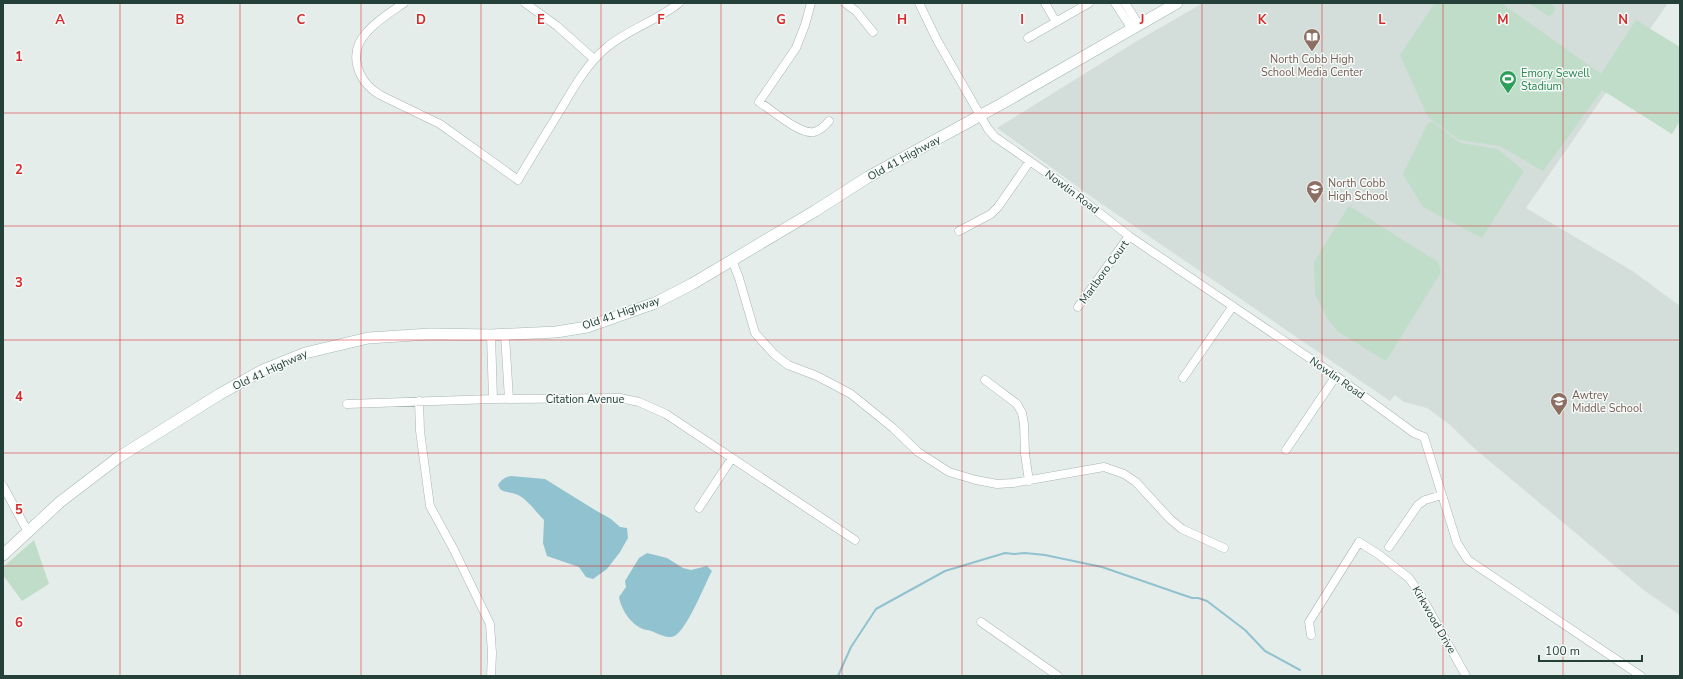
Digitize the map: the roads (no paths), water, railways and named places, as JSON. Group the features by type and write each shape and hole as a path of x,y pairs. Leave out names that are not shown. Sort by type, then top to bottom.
{"main road":[{"name":"Old 41 Highway","path":"3,555 66,498 119,457 220,394 286,360 324,347 368,338 430,334 505,335 556,332 587,327 655,303 692,284 815,211 868,177 980,116 1177,3"}],"street":[{"path":"404,3 371,27 361,40 356,60 359,73 363,80 373,90 447,128 518,180 581,77 594,59 621,36 668,11 679,3"},
{"path":"525,3 557,26 594,59"},
{"path":"811,3 806,25 796,48 759,102 796,127 808,132 821,129 829,121"},
{"path":"845,3 856,11 873,32"},
{"name":"Nowlin Road","path":"919,3 937,40 980,116 995,137 1057,180 1129,236 1336,376 1414,433 1424,437 1457,543 1468,560 1641,676"},
{"path":"1045,3 1056,22"},
{"path":"1028,38 1089,3"},
{"path":"1115,3 1135,27"},
{"path":"1125,3 1135,27"},
{"path":"959,231 991,214 998,207 1030,161"},
{"name":"Marlboro Court","path":"1078,307 1129,236"},
{"path":"732,260 755,333 774,354 788,365 817,376 850,394 893,428 918,452 949,472 976,480 997,484 1029,481 1104,467 1124,474 1136,482 1170,519 1182,529 1224,548"},
{"path":"1183,378 1233,306"},
{"path":"491,335 493,399"},
{"path":"505,335 509,399"},
{"path":"1286,450 1336,376"},
{"path":"985,380 1017,404 1022,413 1025,454 1029,481"},
{"name":"Citation Avenue","path":"346,404 493,399 620,398 639,402 666,414 855,540"},
{"path":"419,401 420,431 430,506 454,550 490,624 492,653 491,676"},
{"path":"699,508 732,458"},
{"path":"3,486 28,532"},
{"path":"1389,547 1418,505 1425,500 1442,494"},
{"name":"Kirkwood Drive","path":"1311,635 1308,622 1359,542 1378,554 1409,578 1420,594 1466,676"},
{"path":"981,622 1058,676"}],"water":[{"path":"511,476 545,479 611,519 620,527 627,528 628,538 620,552 607,569 593,579 586,577 579,567 547,556 543,543 544,520 522,497 500,489 498,485 501,481"},
{"path":"647,553 667,558 683,568 691,570 707,566 712,571 688,619 676,635 671,637 642,629 637,626 628,618 620,602 619,597 626,587 625,581 639,558"}],"waterway":[{"path":"838,676 851,647 876,609 945,571 1005,553 1045,555 1102,567 1192,598 1207,601 1245,630 1265,651 1300,670"}],"place":[{"name":"North Cobb High School Media Center","path":"1312,52"},
{"name":"Emory Sewell Stadium","path":"1508,94"},
{"name":"North Cobb High School","path":"1315,204"},
{"name":"Awtrey Middle School","path":"1559,416"}]}
